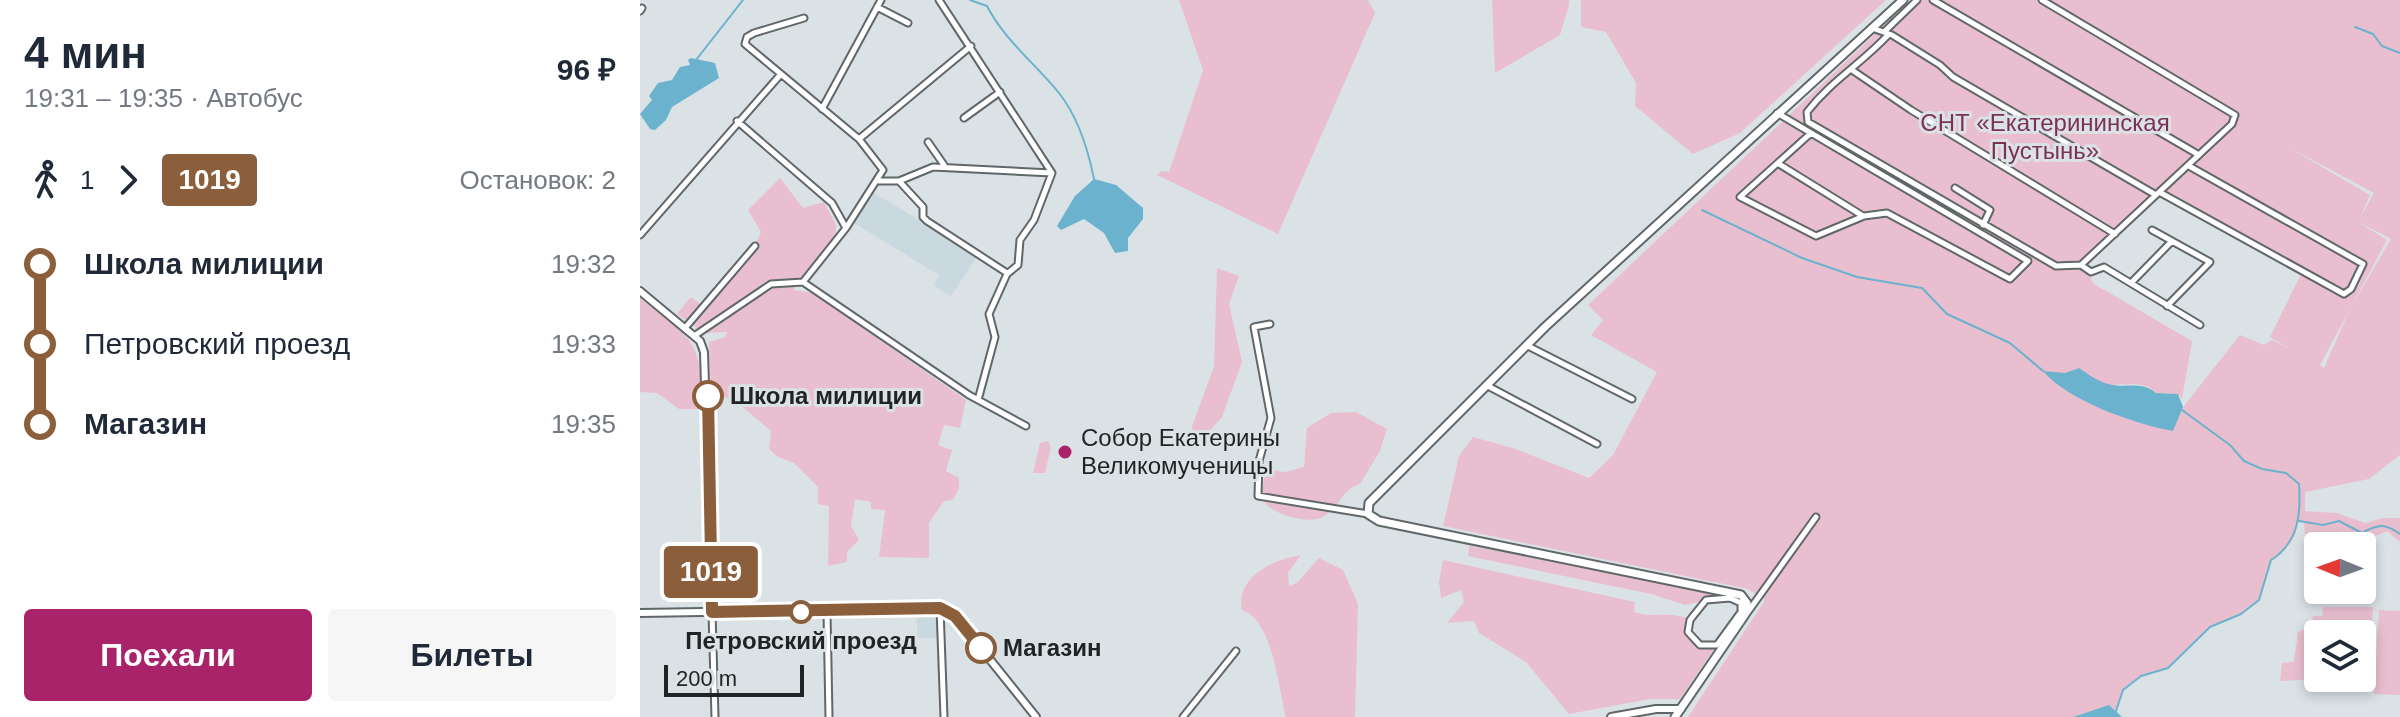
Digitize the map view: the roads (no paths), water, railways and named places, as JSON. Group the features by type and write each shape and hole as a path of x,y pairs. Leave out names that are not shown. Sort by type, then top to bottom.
{"main road":[{"path":"1675,717 1744,616 1747,603 1736,592 1392,524 1368,514 1372,497 1526,345 1903,0"}],"street":[{"path":"822,109 881,0"},
{"path":"939,0 971,46 972,55 1000,92 1052,173"},
{"path":"1917,0 1852,70 1841,74 1820,95 1807,112 1808,122 2056,266 2081,265 2091,272 2104,267 2200,325"},
{"path":"1933,0 2199,155"},
{"path":"2042,0 2235,115 2232,124 2189,166 2081,265"},
{"path":"877,7 908,23"},
{"path":"803,282 846,228 879,181 883,170 859,139 749,50 747,37 804,18"},
{"path":"1872,28 2159,194 2344,294 2351,289 2363,264 2189,166"},
{"path":"859,139 971,46"},
{"path":"1852,70 1888,96 2115,234"},
{"path":"640,235 781,74"},
{"path":"964,118 1000,92"},
{"path":"1776,113 1811,133 2028,261 2010,279 1887,213 1864,216 1816,236 1740,197 1811,133"},
{"path":"737,121 832,203 846,228"},
{"path":"928,142 945,166"},
{"path":"1779,164 1864,216"},
{"path":"879,181 899,181 933,167 945,166 1052,173"},
{"path":"978,400 995,337 989,314 1007,274 1018,265 1020,240 1034,220 1052,173"},
{"path":"899,181 923,207 923,217 927,221 1007,274"},
{"path":"1955,188 1990,210 1983,225"},
{"path":"2152,230 2210,262 2167,306"},
{"path":"2131,283 2172,241"},
{"path":"685,328 755,246"},
{"path":"694,336 771,284 803,282 978,400 1026,426"},
{"path":"640,291 700,341 706,363 715,717"},
{"path":"1270,324 1254,327 1271,418 1259,461 1258,496 1368,514"},
{"path":"1526,345 1632,399"},
{"path":"1486,385 1597,444"},
{"path":"1744,616 1816,517"},
{"path":"1730,598 1741,603 1741,612 1717,645 1700,645 1688,632 1690,620 1706,600 1730,598"},
{"path":"640,613 940,608 955,616 1036,717"},
{"path":"940,608 944,717"},
{"path":"827,612 829,717"},
{"path":"1183,717 1236,651"},
{"path":"1611,717 1656,709 1681,709"}],"water":[{"path":"688,60 715,63 719,78 672,107 666,120 655,130 650,129 640,114 652,100 649,96 658,83 672,80 680,67 690,65"},
{"path":"1094,179 1116,185 1143,208 1143,219 1128,238 1128,251 1115,253 1104,233 1084,219 1061,230 1057,226 1075,196"},
{"path":"2079,368 2108,384 2139,386 2156,393 2178,394 2183,407 2173,431 2103,410 2069,392 2043,371 2065,373"},
{"path":"2109,705 2122,717 2073,717"}],"waterway":[{"path":"696,60 743,0"},
{"path":"970,0 987,6 1002,30 1066,102 1081,134 1094,179"},
{"path":"2355,27 2373,34 2382,46 2400,53"},
{"path":"1702,210 1802,258 1857,277 1922,288 1947,314 2010,343 2043,371"},
{"path":"2116,711 2123,690 2141,676 2168,668 2210,627 2241,614 2259,600 2271,560 2287,545 2296,526 2299,484 2286,473 2262,469 2244,461 2230,445 2182,410"},
{"path":"2299,521 2323,525 2339,521 2362,533 2377,526 2386,526 2400,534"}],"place":[{"name":"Школа милиции","path":"708,396"},
{"name":"Собор Екатерины Великомученицы","path":"1065,452"},
{"name":"Петровский проезд","path":"801,612"},
{"name":"Магазин","path":"981,648"}],"park label":[{"name":"СНТ «Екатерининская Пустынь»","path":"2045,137"}]}
